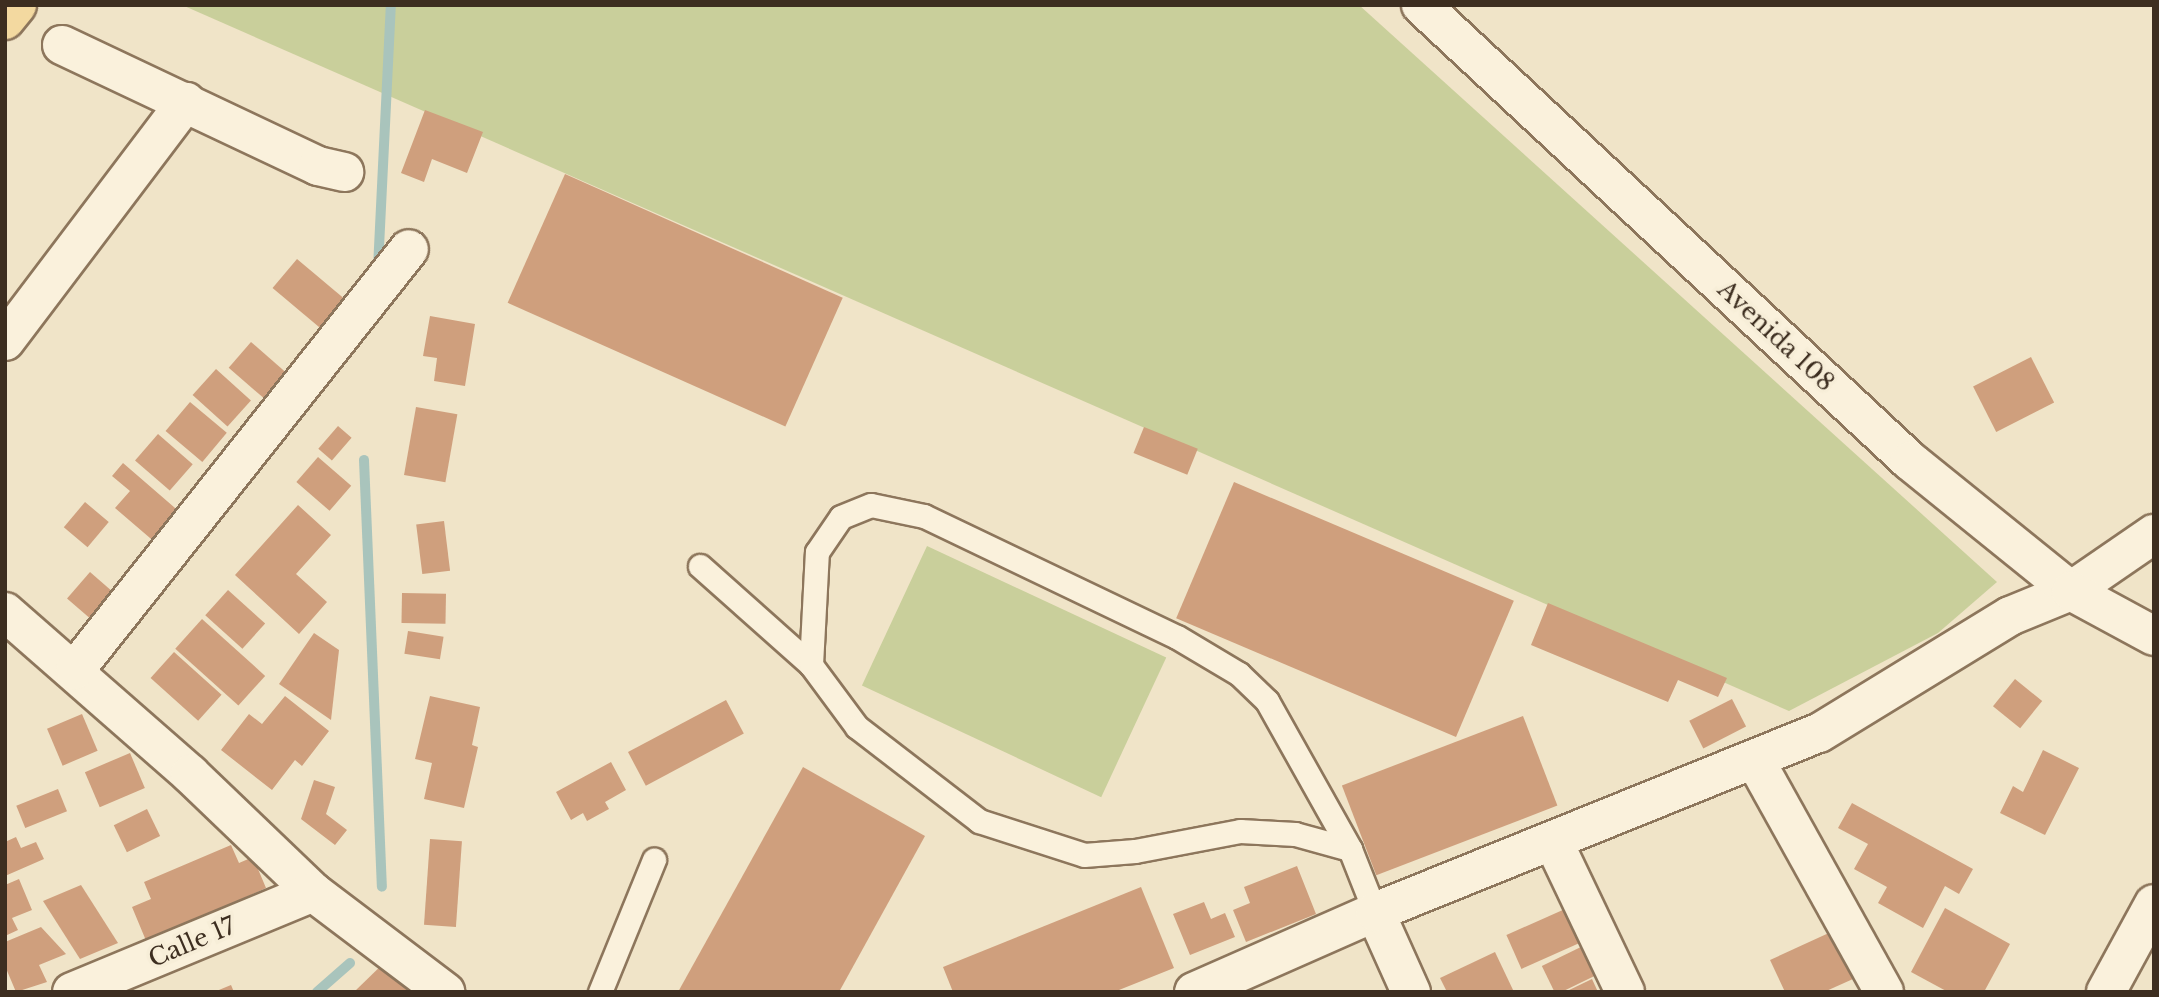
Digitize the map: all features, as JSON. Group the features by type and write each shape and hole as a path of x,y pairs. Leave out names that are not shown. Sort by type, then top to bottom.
{"main road":[{"path":"5,20 17,5"}],"street":[{"name":"Avenida 108","path":"1421,5 1910,461 2071,591 2154,636"},
{"path":"62,45 318,166 344,172"},
{"path":"5,341 186,102"},
{"path":"75,670 409,249"},
{"path":"1194,992 1375,912 1819,733 2010,616 2071,591 2154,534"},
{"path":"5,612 75,670 313,892 445,992"},
{"path":"1755,760 1884,992"},
{"path":"1553,841 1625,992"},
{"name":"Calle 17","path":"72,992 313,892"},
{"path":"2106,992 2154,904"},
{"path":"1375,912 1411,992"}],"lane":[{"path":"811,665 817,552 841,517 871,505 924,516 1177,637 1239,674 1267,702 1350,849 1375,912"},
{"path":"700,566 811,665 857,727 979,821 1084,856 1135,851 1240,831 1295,834 1350,849"},
{"path":"600,992 654,860"}],"green space":[{"path":"182,5 1359,5 1997,582 1938,633 1789,711"},
{"path":"927,546 1166,658 1101,797 862,686"}],"building":[{"path":"425,110 483,132 467,173 432,159 424,182 401,173"},
{"path":"565,174 843,298 785,426 508,303"},
{"path":"297,259 349,303 325,332 273,288"},
{"path":"430,316 475,324 465,386 434,381 437,358 423,356"},
{"path":"251,342 286,372 263,398 229,368"},
{"path":"2031,357 2054,402 1996,432 1973,387"},
{"path":"216,369 251,400 228,426 193,395"},
{"path":"190,402 227,433 202,462 166,431"},
{"path":"416,407 457,414 445,482 404,475"},
{"path":"338,426 352,438 332,460 318,449"},
{"path":"1144,427 1198,449 1187,475 1134,453"},
{"path":"158,434 193,464 170,491 135,460"},
{"path":"318,457 351,486 330,511 296,482"},
{"path":"123,463 182,514 157,544 115,508 130,491 112,476"},
{"path":"1234,482 1514,601 1456,737 1176,618"},
{"path":"85,502 109,522 88,547 64,527"},
{"path":"298,505 331,535 296,574 327,602 299,634 235,575"},
{"path":"444,521 450,571 422,574 416,524"},
{"path":"90,572 125,602 102,629 67,598"},
{"path":"228,590 265,623 242,649 205,615"},
{"path":"402,593 446,594 445,624 401,623"},
{"path":"1548,603 1727,678 1718,697 1678,680 1668,702 1531,645"},
{"path":"202,619 265,676 238,706 175,649"},
{"path":"408,631 444,637 440,659 404,654"},
{"path":"314,633 339,650 331,720 279,684"},
{"path":"174,652 222,695 198,721 151,678"},
{"path":"2015,679 2042,701 2020,728 1993,706"},
{"path":"285,696 329,731 302,766 295,760 272,790 221,750 249,714 262,724"},
{"path":"430,696 480,707 472,745 478,747 464,808 424,799 432,763 415,759"},
{"path":"1732,699 1746,727 1703,748 1689,721"},
{"path":"726,700 744,734 646,786 628,752"},
{"path":"82,714 98,751 63,766 47,729"},
{"path":"1523,716 1557,806 1376,875 1342,786"},
{"path":"2043,750 2079,768 2045,835 2000,813 2013,786 2023,792"},
{"path":"130,753 145,788 100,807 85,772"},
{"path":"611,762 626,790 605,802 609,809 587,821 583,813 571,820 556,792"},
{"path":"803,767 925,836 839,992 678,992"},
{"path":"314,780 335,787 326,814 347,830 335,845 301,819"},
{"path":"58,789 67,811 25,828 16,806"},
{"path":"1852,803 1973,869 1959,894 1945,886 1923,928 1878,903 1887,887 1854,869 1868,844 1838,828"},
{"path":"147,809 160,836 127,852 114,825"},
{"path":"16,837 21,848 36,842 44,859 5,876 5,842"},
{"path":"430,839 462,841 456,927 424,925"},
{"path":"231,845 239,863 253,857 266,888 147,943 132,907 151,899 144,882"},
{"path":"1297,866 1316,914 1246,942 1233,910 1250,903 1244,887"},
{"path":"19,879 32,910 12,918 18,930 5,936 5,885"},
{"path":"81,885 118,943 80,959 43,901"},
{"path":"1141,887 1174,968 1114,992 953,992 943,967"},
{"path":"1204,902 1211,919 1225,913 1235,937 1190,955 1173,914"},
{"path":"1574,905 1589,939 1521,969 1506,935"},
{"path":"1945,908 2010,944 1984,992 1948,992 1911,972"},
{"path":"41,927 66,954 39,965 47,982 16,992 5,966 5,942"},
{"path":"1831,932 1853,979 1824,992 1785,992 1770,960"},
{"path":"1585,945 1599,974 1562,992 1555,992 1542,966"},
{"path":"1495,952 1514,992 1447,992 1440,978"},
{"path":"389,958 415,992 354,992"},
{"path":"1592,979 1598,992 1565,992"},
{"path":"231,985 234,992 214,992"}],"waterway":[{"path":"378,268 391,5"},
{"path":"364,460 382,887"},
{"path":"317,992 350,963"}]}
